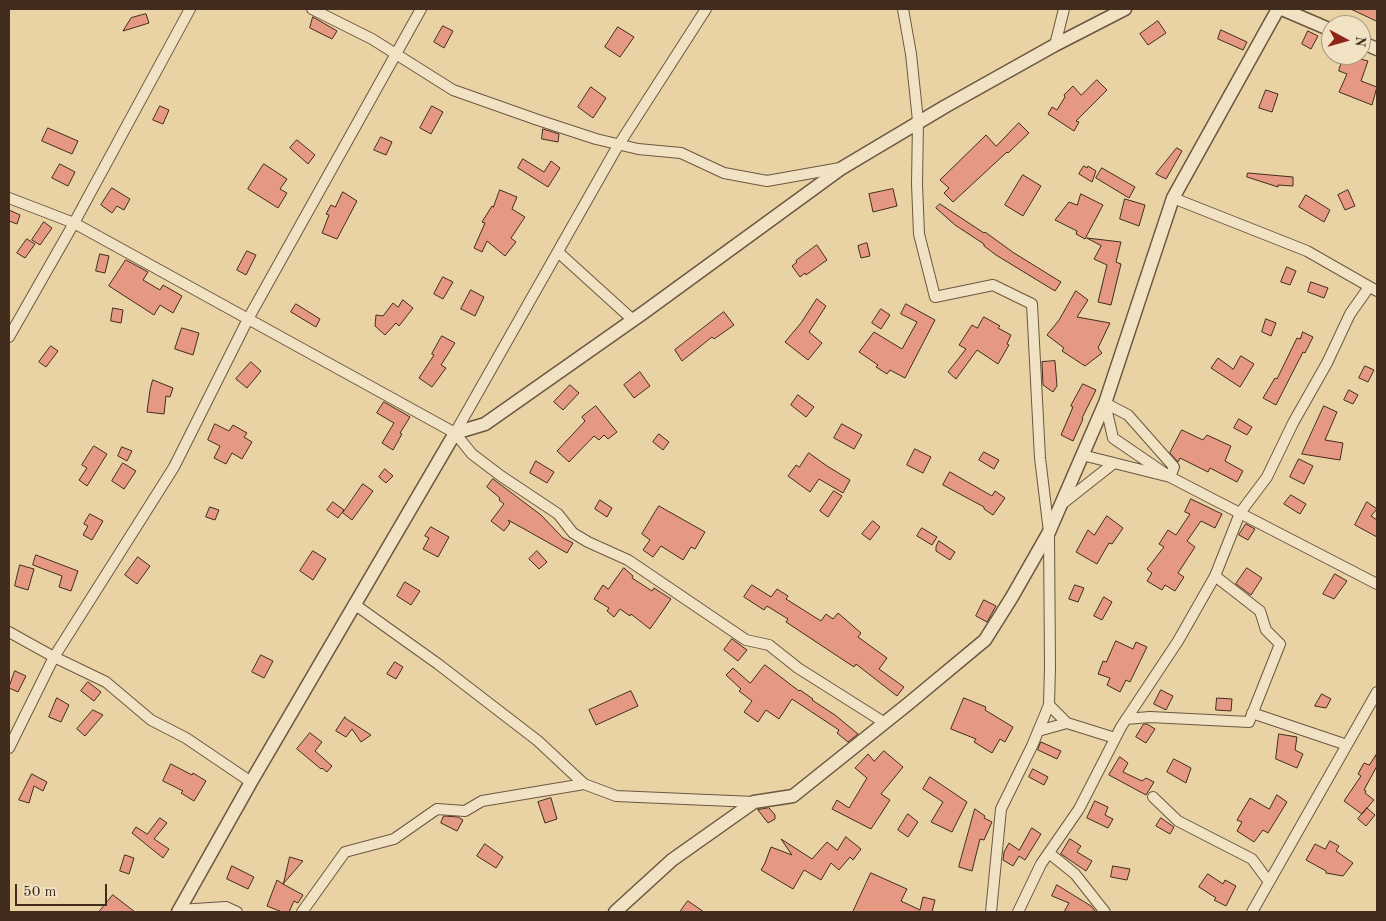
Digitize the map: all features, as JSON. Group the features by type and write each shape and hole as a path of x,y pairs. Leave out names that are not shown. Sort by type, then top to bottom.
{"street":[{"path":"9,336 74,223 190,9"},
{"path":"312,9 372,39 453,90 538,120 619,145 638,150 681,153 724,173 767,181 842,168"},
{"path":"9,748 54,657 174,467 248,319 421,9"},
{"path":"179,911 251,782 455,433 619,145 706,9"},
{"path":"903,9 911,54 918,121 917,184 919,234 935,298 993,285 1032,304 1039,449 1049,532 1050,667 1048,705 1001,809 991,912"},
{"path":"1055,45 1064,9"},
{"path":"455,433 486,424 842,168 918,121 1055,45 1125,9"},
{"path":"354,604 438,664 538,741 584,784 616,796 754,802 793,796 886,723 985,640 1012,598 1049,532 1105,403 1173,198 1280,9 1321,26"},
{"path":"9,198 74,223 455,433 472,454 558,514 573,533 628,560 746,640 769,646 798,668 886,723"},
{"path":"1018,912 1041,864 1079,809 1126,719 1178,641 1215,576 1240,513 1267,477 1293,423 1327,363 1350,314 1373,289 1307,251 1173,198"},
{"path":"558,252 633,320"},
{"path":"1105,403 1113,438 1170,477 1377,584"},
{"path":"1105,403 1128,414 1174,467 1170,477"},
{"path":"1082,455 1170,477"},
{"path":"1060,505 1114,463"},
{"path":"1126,719 1150,717 1249,722 1280,644 1266,630 1260,611 1215,576"},
{"path":"9,632 54,657 106,682 151,720 186,738 251,782"},
{"path":"1252,912 1377,692"},
{"path":"1048,705 1067,723 1115,738"},
{"path":"1252,713 1347,744"},
{"path":"1038,730 1067,723"},
{"path":"302,912 345,852 394,840 437,809 465,811 482,801 584,784"},
{"path":"1153,798 1178,821 1252,860 1269,882"},
{"path":"615,912 672,860 754,802"},
{"path":"1049,853 1075,874 1105,912"},
{"path":"179,911 226,907 237,912"}],"building":[{"path":"1351,9 1377,9 1377,21 1371,18 1371,15 1364,15"},
{"path":"146,14 149,23 123,31 131,18"},
{"path":"313,17 337,31 332,39 310,28"},
{"path":"1158,21 1166,33 1148,45 1140,34"},
{"path":"443,26 453,31 444,48 434,42"},
{"path":"618,27 634,37 620,57 605,47"},
{"path":"1221,30 1247,42 1243,50 1218,39"},
{"path":"1308,31 1318,36 1311,49 1302,44"},
{"path":"1341,65 1367,65 1361,81 1377,87 1372,105 1339,92 1347,74 1339,71"},
{"path":"1097,80 1107,90 1076,121 1079,122 1074,131 1048,114 1052,107 1057,110 1065,97 1064,95 1073,86 1081,95"},
{"path":"591,87 606,98 593,118 578,107"},
{"path":"1266,90 1278,94 1272,112 1259,108"},
{"path":"160,106 169,110 163,124 153,120"},
{"path":"432,106 443,112 431,134 420,128"},
{"path":"1019,123 1029,133 953,202 944,193 949,188 940,180 986,135 996,146"},
{"path":"48,128 78,141 72,154 42,141"},
{"path":"543,129 559,134 558,142 542,139"},
{"path":"381,137 392,142 386,155 374,150"},
{"path":"297,140 315,155 308,164 290,148"},
{"path":"1177,148 1182,151 1166,179 1156,174"},
{"path":"523,159 544,172 551,161 560,168 548,187 518,168"},
{"path":"60,164 75,172 68,186 52,178"},
{"path":"264,164 287,179 280,189 287,193 278,208 248,189"},
{"path":"1084,166 1087,168 1088,166 1096,171 1092,182 1079,174"},
{"path":"1102,168 1135,187 1129,198 1096,178"},
{"path":"1248,173 1293,177 1293,186 1278,185 1278,187 1247,177"},
{"path":"1023,175 1041,186 1023,216 1005,205"},
{"path":"112,188 130,199 124,210 117,206 112,213 101,205"},
{"path":"893,189 897,206 873,212 869,194"},
{"path":"500,190 517,197 512,209 525,217 511,238 516,242 505,256 487,241 482,252 474,248 485,223 482,222 493,207"},
{"path":"1348,190 1355,206 1345,210 1338,195"},
{"path":"343,192 357,201 337,239 322,233 329,215 326,214 331,205 335,207"},
{"path":"1081,194 1103,205 1085,239 1076,234 1077,231 1055,220 1069,202 1077,205"},
{"path":"1306,195 1330,210 1324,222 1299,207"},
{"path":"1125,199 1145,205 1139,226 1120,219"},
{"path":"940,204 1061,282 1055,291 996,255 984,244 955,225 936,208"},
{"path":"9,210 20,215 17,224 9,221"},
{"path":"44,222 52,228 40,245 32,240"},
{"path":"1087,238 1121,242 1116,262 1121,264 1111,305 1098,302 1107,265 1094,259 1101,246"},
{"path":"27,239 35,244 25,258 17,253"},
{"path":"867,243 870,256 861,258 858,246"},
{"path":"817,245 827,260 806,275 805,273 800,277 792,266"},
{"path":"247,251 256,255 246,275 237,270"},
{"path":"100,254 109,256 105,273 96,271"},
{"path":"126,260 148,272 143,280 160,290 163,285 182,296 173,313 160,305 154,315 109,286"},
{"path":"1287,267 1296,271 1290,285 1281,282"},
{"path":"443,277 453,282 443,299 434,294"},
{"path":"1311,282 1328,288 1324,298 1308,292"},
{"path":"471,290 484,297 475,316 461,309"},
{"path":"1076,291 1088,300 1077,317 1110,323 1098,348 1102,353 1085,366 1062,351 1064,348 1047,335 1059,320"},
{"path":"817,299 826,306 809,332 822,343 808,360 785,342"},
{"path":"403,300 413,308 399,326 396,323 385,335 375,326 376,315 383,316 393,303 398,307"},
{"path":"296,304 320,319 316,327 291,312"},
{"path":"906,304 935,320 905,378 890,370 887,374 876,367 878,365 859,352 874,332 902,349 917,322 901,314"},
{"path":"113,308 123,310 121,323 111,321"},
{"path":"881,309 890,315 881,329 872,323"},
{"path":"724,312 734,325 714,339 712,337 682,361 675,350"},
{"path":"984,317 1011,335 1007,344 1009,345 998,364 977,350 956,379 948,372 966,349 959,345 972,325 977,328"},
{"path":"1266,319 1276,323 1271,336 1262,332"},
{"path":"182,328 199,333 193,355 175,349"},
{"path":"1303,332 1313,337 1305,353 1303,352 1276,405 1263,398 1275,378 1277,379 1297,338 1300,339"},
{"path":"442,336 455,343 441,365 446,368 432,387 419,378 434,355 432,354"},
{"path":"51,346 58,351 46,367 39,362"},
{"path":"1241,356 1254,364 1240,387 1211,368 1218,358 1233,369"},
{"path":"1055,361 1057,386 1053,392 1043,385 1042,362"},
{"path":"251,362 261,371 247,388 236,379"},
{"path":"1365,366 1374,370 1368,382 1359,378"},
{"path":"640,372 650,386 634,398 624,385"},
{"path":"153,380 173,388 170,397 166,396 164,414 147,412"},
{"path":"1083,384 1096,390 1073,441 1061,435 1073,407 1071,406"},
{"path":"570,385 579,393 563,410 554,402"},
{"path":"1349,390 1358,395 1353,404 1344,400"},
{"path":"798,395 814,407 806,417 791,405"},
{"path":"384,402 410,417 400,433 402,434 393,450 382,443 394,423 377,413"},
{"path":"596,406 617,432 608,439 604,435 599,440 594,436 569,462 557,451 585,421 582,417"},
{"path":"1324,406 1337,412 1325,440 1343,443 1340,460 1302,454"},
{"path":"1239,419 1252,427 1247,435 1234,428"},
{"path":"215,424 229,431 233,425 247,433 244,437 252,442 242,459 232,453 226,464 214,458 220,446 208,440"},
{"path":"842,424 862,435 854,449 834,438"},
{"path":"1182,430 1203,440 1207,435 1231,446 1225,461 1243,471 1237,482 1210,468 1208,472 1180,458 1178,462 1170,453"},
{"path":"659,434 669,442 663,450 653,442"},
{"path":"94,446 107,454 87,486 79,480 87,468 82,465"},
{"path":"122,447 132,451 127,461 118,456"},
{"path":"915,449 931,457 923,473 907,465"},
{"path":"984,452 999,460 994,469 979,460"},
{"path":"809,453 850,480 843,493 819,479 810,492 788,476 796,465 799,467"},
{"path":"1299,459 1313,466 1304,484 1290,477"},
{"path":"536,461 554,472 547,483 530,473"},
{"path":"123,463 136,471 124,489 112,481"},
{"path":"385,469 393,476 386,483 379,477"},
{"path":"950,472 992,496 995,491 1005,498 993,515 984,507 943,485"},
{"path":"493,479 541,515 563,538 573,543 567,553 508,520 510,523 504,531 491,521 504,504 487,487"},
{"path":"363,484 373,491 352,520 343,513"},
{"path":"834,491 842,496 828,517 820,511"},
{"path":"1291,495 1306,504 1300,514 1284,504"},
{"path":"1191,499 1222,514 1215,528 1201,521 1187,541 1195,547 1178,573 1184,577 1175,591 1165,585 1162,590 1147,581 1152,573 1147,569 1164,547 1159,544 1168,530 1176,535 1190,514 1185,512"},
{"path":"600,500 612,508 607,517 595,509"},
{"path":"333,502 344,510 338,518 327,510"},
{"path":"1367,502 1377,509 1371,516 1377,520 1377,537 1355,525"},
{"path":"659,506 705,532 695,549 691,547 683,560 661,546 653,557 643,550 650,540 642,534"},
{"path":"210,507 219,510 215,520 206,517"},
{"path":"90,514 103,521 92,540 83,535 88,526 84,524"},
{"path":"1107,516 1123,528 1112,544 1109,543 1097,564 1076,552 1088,530 1094,535"},
{"path":"873,521 880,527 870,540 862,534"},
{"path":"1246,524 1255,529 1248,540 1239,535"},
{"path":"431,527 449,537 438,557 423,549 429,538 425,536"},
{"path":"922,528 937,537 932,545 917,536"},
{"path":"939,541 955,552 950,560 936,551"},
{"path":"313,551 326,559 313,580 300,571"},
{"path":"537,551 547,562 539,569 529,559"},
{"path":"36,555 78,571 71,591 59,587 62,576 33,565"},
{"path":"138,557 150,566 137,584 125,575"},
{"path":"20,565 34,569 28,590 15,586"},
{"path":"624,568 633,576 632,578 652,591 654,588 671,599 650,629 631,614 630,616 620,609 614,617 607,611 609,608 594,599 603,585 608,589"},
{"path":"1247,568 1262,578 1251,595 1236,584"},
{"path":"1335,574 1347,581 1334,599 1323,594"},
{"path":"405,582 420,591 411,605 397,596"},
{"path":"752,585 771,597 777,589 788,596 786,599 821,621 826,614 833,619 838,613 861,633 858,637 887,658 879,669 904,687 897,696 856,664 854,667 786,622 788,619 767,606 764,610 744,597"},
{"path":"1075,585 1084,588 1078,602 1069,599"},
{"path":"1104,597 1112,602 1102,620 1094,616"},
{"path":"984,600 996,606 987,622 976,616"},
{"path":"732,639 747,650 738,661 724,650"},
{"path":"1116,641 1133,649 1136,642 1147,647 1130,682 1126,680 1120,692 1107,685 1110,678 1098,674 1103,661 1106,662"},
{"path":"261,655 273,661 264,678 252,672"},
{"path":"395,662 403,667 396,679 387,674"},
{"path":"765,665 835,715 858,734 848,742 837,733 839,730 792,699 779,719 766,710 758,722 744,712 752,701 739,691 741,689 726,675 733,668 750,683"},
{"path":"15,671 26,676 18,692 9,688"},
{"path":"88,682 101,692 94,701 81,691"},
{"path":"1161,690 1173,696 1166,710 1154,704"},
{"path":"631,691 638,706 596,725 589,710"},
{"path":"1322,694 1331,699 1326,708 1315,706"},
{"path":"57,698 69,705 61,722 49,717"},
{"path":"964,698 986,707 985,710 1013,727 1005,742 1000,739 992,753 974,742 976,739 951,729"},
{"path":"1217,698 1232,699 1231,711 1216,710"},
{"path":"93,710 103,715 85,736 77,729"},
{"path":"345,717 371,735 361,742 352,729 346,737 336,731"},
{"path":"1144,724 1155,729 1146,743 1136,737"},
{"path":"310,733 322,742 315,751 332,766 327,772 297,749"},
{"path":"1279,734 1297,737 1295,750 1303,754 1297,768 1276,759"},
{"path":"1041,742 1061,751 1057,759 1038,750"},
{"path":"884,751 903,767 881,794 890,800 871,829 832,809 837,800 849,808 867,778 855,768 868,754 874,761"},
{"path":"1376,755 1377,766 1364,790 1374,800 1362,814 1344,801 1361,776 1358,774 1364,763 1369,765"},
{"path":"1120,757 1128,763 1123,772 1142,781 1146,778 1154,782 1146,795 1109,775"},
{"path":"1174,759 1191,768 1186,783 1167,772"},
{"path":"171,764 192,775 193,773 206,781 194,801 181,793 183,791 163,781"},
{"path":"1033,769 1048,777 1044,785 1029,777"},
{"path":"32,774 47,782 43,791 34,786 29,803 19,800"},
{"path":"930,777 967,802 952,832 931,822 943,802 923,789"},
{"path":"1277,795 1287,802 1268,833 1263,830 1254,842 1237,831 1242,822 1237,820 1250,798 1269,809"},
{"path":"551,798 557,819 545,823 538,802"},
{"path":"1095,801 1108,807 1105,815 1113,819 1108,828 1087,818"},
{"path":"769,808 775,815 775,819 768,823 758,810"},
{"path":"1367,808 1375,815 1366,826 1358,819"},
{"path":"975,809 985,816 984,818 992,822 984,840 980,839 972,871 959,867"},
{"path":"908,814 918,822 908,837 898,830"},
{"path":"444,816 458,817 463,820 457,831 441,823"},
{"path":"160,818 167,823 154,839 169,849 163,858 132,833 136,827 147,834"},
{"path":"1161,818 1174,827 1170,834 1156,826"},
{"path":"1032,828 1041,834 1025,860 1019,856 1013,866 1003,860 1004,852 1009,843 1019,850"},
{"path":"846,837 861,849 853,860 850,857 839,870 831,863 821,880 804,870 793,889 761,870 771,847 792,855 781,839 812,859 827,842 837,850"},
{"path":"1070,839 1081,846 1077,852 1092,861 1086,871 1061,854"},
{"path":"1330,841 1339,846 1336,851 1353,863 1343,876 1326,873 1326,871 1306,860 1315,844 1325,849"},
{"path":"485,844 503,857 496,868 477,856"},
{"path":"125,855 134,858 129,874 120,871"},
{"path":"290,857 303,861 283,884"},
{"path":"232,866 254,877 248,889 227,879"},
{"path":"1113,866 1130,869 1127,880 1111,877"},
{"path":"871,873 907,889 901,901 920,910 923,897 935,900 932,912 853,912"},
{"path":"1208,874 1223,884 1225,880 1236,886 1226,906 1214,900 1216,898 1199,887"},
{"path":"277,880 303,895 298,903 294,901 289,912 282,912 267,906"},
{"path":"1057,885 1091,906 1096,912 1064,912 1069,903 1052,896"},
{"path":"113,895 135,912 99,912"},
{"path":"688,901 704,912 680,912"}]}
